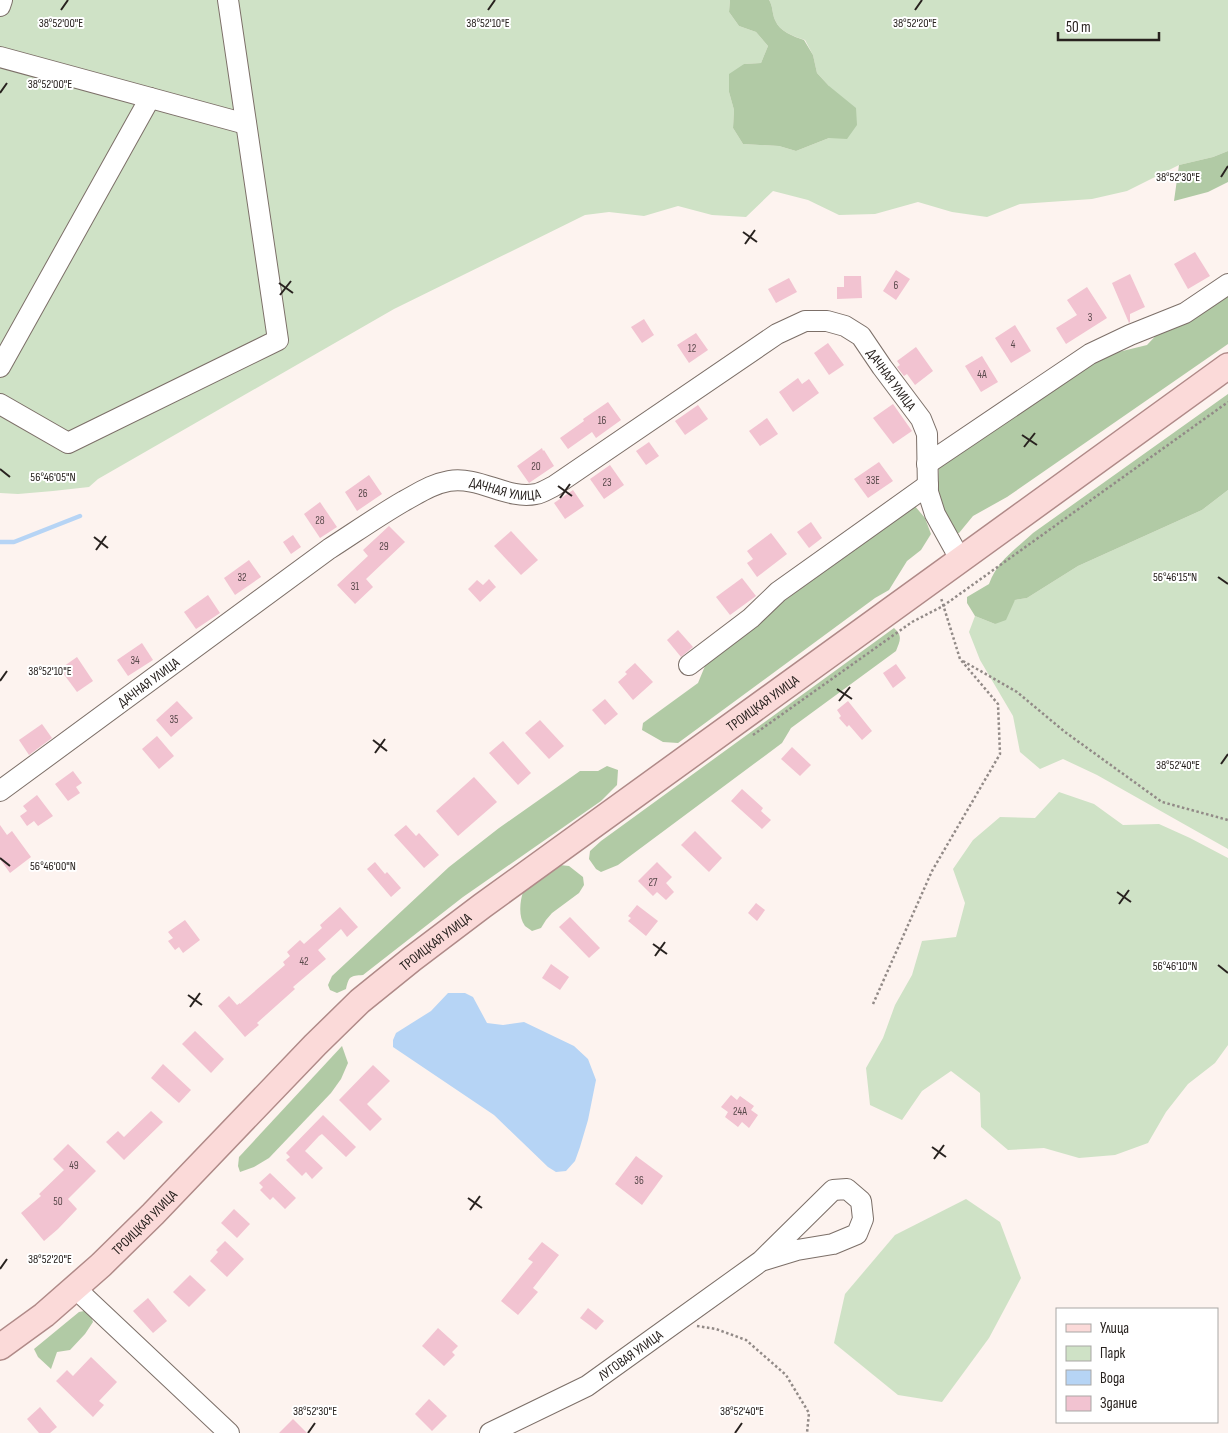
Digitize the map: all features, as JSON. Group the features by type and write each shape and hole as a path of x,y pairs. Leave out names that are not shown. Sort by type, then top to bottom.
{"main road":[{"name":"ТРОИЦКАЯ УЛИЦА","path":"0,1347 76,1289 153,1214 315,1045 360,1001 412,959 482,906 1228,366"}],"street":[{"path":"0,6 2,0"},
{"path":"0,404 68,443 278,340 228,0"},
{"path":"0,57 246,124"},
{"path":"0,367 150,98"},
{"path":"927,464 1090,354 1130,335 1185,313 1228,284"},
{"name":"ДАЧНАЯ УЛИЦА","path":"0,791 329,549 383,513 431,486 451,481 480,483 504,492 526,496 538,494 554,486 777,334 805,321 827,321 845,326 861,336 920,419 927,434 928,492 935,514 960,559"},
{"path":"689,665 752,618 778,592 928,485"},
{"name":"ЛУГОВАЯ УЛИЦА","path":"490,1433 586,1386 674,1324 761,1261 833,1190 847,1189 861,1201 863,1219 856,1234 833,1244 797,1250 761,1261"},
{"path":"76,1289 229,1433"}],"path":[{"path":"750,737 912,622 943,606 1228,402"},
{"path":"873,1004 932,872 1000,754 998,704 960,659 943,606 926,584"},
{"path":"960,659 1017,692 1065,732 1162,802 1228,820"},
{"path":"674,1324 716,1329 746,1340 786,1375 809,1413 807,1433"}],"green space":[{"path":"0,0 730,0 729,12 739,26 756,32 768,46 761,63 744,64 729,92 734,110 733,128 743,144 779,146 796,151 829,138 829,86 817,73 813,55 805,40 787,33 777,24 769,0 1228,0 1228,151 1213,157 1179,165 1127,191 1092,199 1020,204 987,217 952,212 918,202 875,214 839,215 808,200 773,191 746,217 712,215 678,206 644,216 609,212 585,215 394,309 98,479 89,487 18,494 0,493"},
{"path":"730,0 769,0 775,20 780,28 804,40 813,55 817,73 829,86 856,108 857,125 847,139 829,138 796,151 779,146 743,144 733,128 734,110 729,92 729,74 744,64 761,63 768,46 756,32 739,26 729,12"},
{"path":"1228,151 1228,182 1208,192 1174,201 1179,165 1213,157"},
{"path":"1228,286 1228,344 1007,497 973,516 959,533 954,533 937,507 939,463 1094,358 1147,345 1164,327"},
{"path":"1228,394 1228,490 1202,510 1078,566 1027,598 1015,600 1006,620 995,624 975,616 967,603 967,597 989,584 1002,562 1033,533"},
{"path":"1228,490 1228,849 1097,775 1063,759 1040,769 1020,752 1013,716 980,660 969,632 975,616 995,624 1015,600 1027,598 1078,566 1202,510"},
{"path":"914,505 925,518 931,534 921,550 907,561 889,590 875,598 678,743 663,742 642,730 643,723 698,683 705,666 715,652"},
{"path":"894,628 899,634 900,639 896,651 791,728 782,743 618,865 601,872 596,869 589,859 590,851 601,841"},
{"path":"607,766 618,770 617,785 601,801 463,897 363,975 351,977 346,989 337,993 330,990 328,985 332,976 449,867 499,828 580,771 598,771"},
{"path":"1059,792 1094,804 1123,825 1159,824 1228,858 1228,1045 1215,1063 1188,1084 1166,1112 1148,1143 1115,1155 1079,1158 1044,1148 1008,1150 981,1127 980,1093 951,1071 922,1091 902,1120 870,1105 866,1068 883,1038 895,1005 912,975 922,941 956,937 965,903 953,869 973,840 1000,817 1035,818"},
{"path":"560,865 569,866 583,877 584,885 579,893 552,913 541,928 532,931 525,926 520,914 523,892"},
{"path":"342,1046 348,1063 341,1079 331,1093 269,1158 254,1167 240,1172 238,1166 239,1157"},
{"path":"966,1199 1000,1222 1021,1278 989,1338 942,1402 898,1395 834,1343 845,1294 895,1235"},
{"path":"89,1310 93,1322 70,1350 57,1352 51,1369 38,1357 34,1349 79,1312"}],"water":[{"path":"448,993 465,993 473,997 487,1023 503,1025 524,1022 574,1046 588,1059 596,1080 588,1120 580,1147 575,1161 566,1171 556,1172 548,1167 494,1115 393,1047 396,1033 431,1011"}],"building":[{"path":"1195,252 1210,276 1188,289 1174,264"},
{"path":"896,270 910,279 896,300 883,291"},
{"path":"1130,274 1145,307 1130,314 1129,323 1112,283"},
{"path":"844,276 861,276 862,298 837,299 837,287 844,287"},
{"path":"789,278 797,292 776,303 768,289"},
{"path":"1087,287 1107,318 1066,344 1056,328 1077,315 1067,300"},
{"path":"644,319 654,335 642,343 631,327"},
{"path":"1015,325 1031,351 1011,363 995,338"},
{"path":"696,333 708,350 689,363 677,345"},
{"path":"828,343 844,365 829,375 814,353"},
{"path":"916,347 933,371 915,385 907,374 904,376 897,367 900,365 897,361"},
{"path":"982,356 998,382 981,392 965,366"},
{"path":"798,378 802,384 809,379 819,393 793,412 779,392"},
{"path":"608,402 621,420 596,438 592,432 568,449 560,438"},
{"path":"893,404 912,431 893,444 873,418"},
{"path":"698,405 708,419 685,435 675,421"},
{"path":"767,418 778,434 760,446 749,431"},
{"path":"649,442 659,456 646,465 636,451"},
{"path":"542,448 554,466 529,483 517,466"},
{"path":"879,462 893,481 868,498 854,479"},
{"path":"610,465 624,485 604,499 590,479"},
{"path":"369,475 382,494 357,511 345,492"},
{"path":"573,490 584,506 565,519 554,503"},
{"path":"320,502 337,527 320,538 304,514"},
{"path":"811,522 822,538 809,548 797,532"},
{"path":"389,526 405,542 366,579 373,587 355,604 337,585 368,556 363,550"},
{"path":"511,531 538,560 521,575 494,546"},
{"path":"771,533 787,554 757,577 747,563 753,559 747,551"},
{"path":"293,535 301,547 291,554 283,542"},
{"path":"249,560 261,577 235,595 224,578"},
{"path":"742,578 756,596 730,615 716,597"},
{"path":"489,579 496,587 480,602 468,589 477,580 483,585"},
{"path":"208,595 220,613 196,629 184,612"},
{"path":"678,630 693,647 681,657 667,640"},
{"path":"142,643 153,660 128,676 117,660"},
{"path":"77,657 93,681 77,692 60,669"},
{"path":"635,663 653,682 633,700 618,682"},
{"path":"896,664 906,678 893,688 883,673"},
{"path":"605,699 618,714 605,725 592,710"},
{"path":"177,701 193,718 171,737 156,720"},
{"path":"848,701 872,731 862,740 849,725 847,727 839,718 841,716 837,710"},
{"path":"540,720 564,746 549,759 525,733"},
{"path":"42,724 52,738 29,755 19,740"},
{"path":"157,736 174,756 159,769 142,749"},
{"path":"503,741 531,773 518,785 489,753"},
{"path":"792,747 811,765 800,776 781,759"},
{"path":"73,771 82,783 76,787 80,793 68,801 55,784"},
{"path":"474,777 497,802 458,836 436,811"},
{"path":"742,789 763,808 761,811 771,820 762,829 731,801"},
{"path":"37,795 53,816 38,826 34,821 27,826 20,816 27,811 23,806"},
{"path":"0,825 7,835 12,831 31,857 10,873 0,859"},
{"path":"406,825 416,836 419,833 439,855 424,868 394,835"},
{"path":"695,831 722,858 709,872 681,845"},
{"path":"375,862 401,888 391,897 367,869"},
{"path":"657,862 672,877 666,883 674,892 666,900 657,892 653,896 638,881"},
{"path":"756,903 765,910 757,921 748,913"},
{"path":"637,905 658,921 646,936 628,921 631,918 628,916"},
{"path":"340,907 358,927 347,937 341,929 318,950 326,959 293,987 295,989 257,1023 259,1025 245,1037 218,1006 229,996 237,1005 240,1004 285,965 283,962 290,956 287,952 300,940 304,944 322,928 320,925"},
{"path":"570,917 600,948 589,958 559,927"},
{"path":"185,920 200,940 183,953 179,947 175,950 168,941 173,938 168,932"},
{"path":"551,964 569,977 560,990 542,978"},
{"path":"195,1031 224,1059 211,1073 182,1044"},
{"path":"163,1064 191,1090 179,1103 151,1078"},
{"path":"373,1065 390,1081 367,1104 382,1119 370,1131 339,1100"},
{"path":"731,1095 737,1100 740,1096 754,1106 751,1110 758,1115 749,1128 742,1122 738,1127 725,1117 728,1112 721,1107"},
{"path":"151,1111 163,1122 124,1160 106,1142 118,1131 124,1137"},
{"path":"323,1115 356,1147 346,1157 322,1134 319,1136 305,1151 323,1168 312,1179 306,1172 302,1176 286,1160 290,1157 286,1153"},
{"path":"68,1144 96,1171 68,1199 77,1209 44,1241 21,1213 41,1196 39,1194 64,1170 53,1159"},
{"path":"636,1156 663,1176 642,1205 615,1184"},
{"path":"270,1173 296,1198 285,1209 273,1197 270,1200 260,1190 263,1187 259,1183"},
{"path":"234,1209 250,1224 237,1238 221,1223"},
{"path":"225,1241 244,1259 227,1277 210,1261 218,1252 216,1250"},
{"path":"542,1242 559,1255 533,1288 538,1292 518,1315 501,1301 533,1262 528,1259"},
{"path":"190,1275 206,1290 189,1307 173,1292"},
{"path":"148,1298 167,1321 153,1333 133,1311"},
{"path":"588,1308 604,1321 596,1330 580,1318"},
{"path":"438,1328 458,1346 452,1352 455,1355 444,1366 422,1346"},
{"path":"91,1357 117,1382 99,1401 104,1405 93,1417 56,1381 67,1370 73,1376"},
{"path":"429,1399 447,1416 432,1431 415,1414"},
{"path":"40,1407 57,1427 50,1433 39,1433 27,1419"},
{"path":"293,1419 307,1433 279,1433"}],"waterway":[{"path":"0,542 14,542 80,516"}]}
